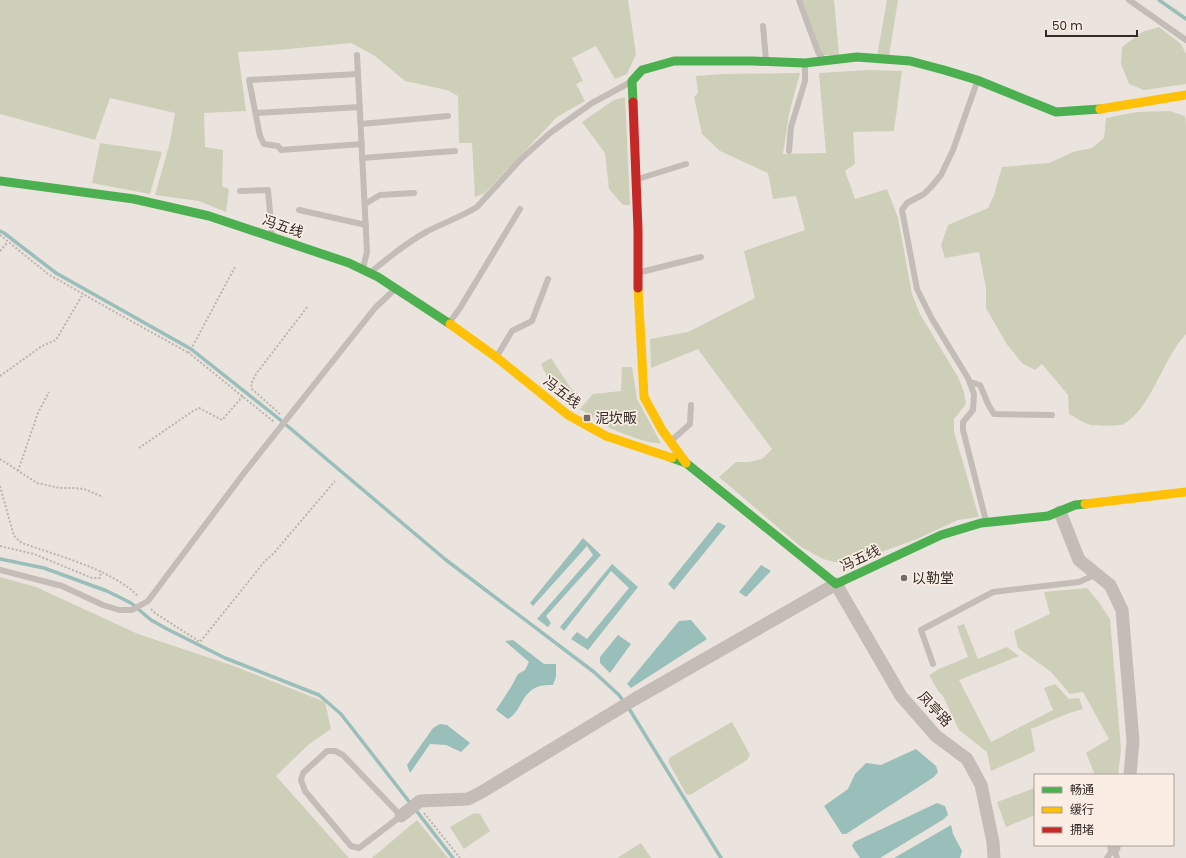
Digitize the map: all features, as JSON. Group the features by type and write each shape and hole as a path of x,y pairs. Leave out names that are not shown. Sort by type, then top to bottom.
{"street":[{"path":"686,463 662,430 644,397 639,308 638,230 632,81 642,70 674,61 805,64 857,57 910,61 977,80 1056,112 1106,109 1186,96"},
{"name":"冯五线","path":"0,181 134,199 209,216 349,263 366,271 396,288 496,357 568,416 606,436 686,463 836,584 941,535 981,523 1048,516 1075,505 1186,492"},
{"path":"1060,512 1079,560 1110,585 1122,610 1134,741 1130,774"},
{"path":"401,816 420,801 468,799 474,796 635,699 836,584"},
{"name":"凤亭路","path":"836,584 901,696 936,736 967,759 981,785 993,842 994,858"}],"lane":[{"path":"799,0 818,52 824,61"},
{"path":"1129,0 1186,40"},
{"path":"763,26 766,62"},
{"path":"357,55 366,225 366,271"},
{"path":"789,151 791,127 805,81 805,64"},
{"path":"358,74 249,80 260,136 264,144 278,146 281,150 362,144"},
{"path":"977,80 953,150 941,175 924,194 906,203 902,210 917,288 932,319 970,382 974,394 973,410 964,422 962,430 986,523"},
{"path":"366,271 403,245 427,231 477,207 522,158 550,133 592,103 632,81"},
{"path":"256,113 360,106"},
{"path":"361,124 448,116"},
{"path":"362,158 455,151"},
{"path":"636,179 686,164"},
{"path":"240,191 268,190 272,237"},
{"path":"365,204 380,195 414,193"},
{"path":"449,324 520,209"},
{"path":"300,210 366,225"},
{"path":"638,272 702,257"},
{"path":"496,357 512,331 532,321 548,279"},
{"path":"0,570 62,586 103,605 119,610 132,610 148,602 280,427 375,308 396,288"},
{"path":"970,382 980,385 994,414 1052,415"},
{"path":"671,442 690,424 691,405"},
{"path":"933,664 921,630 993,592 1079,582 1097,574"},
{"path":"326,751 335,751 343,755 401,816 358,848 350,846 305,791 301,780 302,773 326,751"}],"path":[{"path":"0,235 48,274 189,352 280,427"},
{"path":"0,251 8,242"},
{"path":"189,352 235,267"},
{"path":"0,376 42,346 56,340 83,294"},
{"path":"286,420 252,389 251,384 256,374 308,306"},
{"path":"18,471 38,413 49,392"},
{"path":"139,448 199,408 222,420 243,396"},
{"path":"0,459 37,483 60,488 84,489 103,497"},
{"path":"0,486 14,536 22,543 101,571 133,590 155,613 200,642 265,561 273,554 335,480"},
{"path":"0,546 34,554 92,578 100,578 101,571"},
{"path":"417,804 460,858"}],"green space":[{"path":"0,0 628,0 636,54 627,74 615,79 596,46 572,58 583,81 576,84 585,101 557,117 485,193 475,197 472,143 459,143 458,96 447,90 405,81 375,56 351,43 238,52 246,111 204,113 205,147 223,150 222,186 229,189 226,212 199,201 155,195 170,142 175,113 110,98 95,140 0,114"},
{"path":"800,0 834,0 839,55 822,55"},
{"path":"887,0 898,0 889,56 877,56"},
{"path":"1159,27 1181,44 1186,54 1186,84 1144,90 1129,84 1121,64 1122,47 1142,32"},
{"path":"870,70 902,71 894,131 853,132 855,164 845,171 855,199 887,189 898,218 912,294 920,314 958,377 964,392 966,404 954,419 954,432 979,517 958,520 917,539 859,560 843,564 823,559 801,547 719,477 736,462 749,462 762,459 772,449 698,349 651,368 650,339 688,332 755,298 744,251 805,230 796,196 773,199 768,173 720,151 702,134 694,97 698,93 696,76 800,73 789,114 783,154 826,153 819,73"},
{"path":"625,97 630,205 623,205 609,189 605,153 582,122 614,100"},
{"path":"1170,111 1185,116 1186,128 1186,334 1178,344 1150,394 1134,416 1122,425 1103,426 1088,424 1069,414 1068,395 1042,364 1035,370 1022,363 1006,343 986,308 986,288 979,252 945,258 941,245 948,225 988,208 994,195 1002,167 1049,163 1073,152 1092,148 1104,138 1106,118 1137,112"},
{"path":"100,143 162,152 150,194 92,183"},
{"path":"551,358 572,390 581,396 573,406 552,387 541,364"},
{"path":"622,367 632,367 637,399 661,443 643,440 610,428 580,409 593,394 621,391"},
{"path":"0,577 36,587 138,634 231,665 325,702 331,729 308,745 276,776 349,858 0,858"},
{"path":"1087,588 1110,619 1121,749 1118,774 1095,774 1086,753 1109,739 1083,692 1070,694 1051,672 1018,648 1014,631 1050,614 1044,592"},
{"path":"964,624 978,659 1007,647 1019,656 959,680 991,742 1053,710 1044,688 1055,684 1069,699 1079,698 1083,709 1069,713 1031,729 1035,751 991,771 987,752 959,730 943,696 938,691 929,675 939,669 968,657 957,626"},
{"path":"732,722 750,755 747,760 690,795 686,794 669,763 669,758"},
{"path":"1034,788 1034,815 1006,827 997,802"},
{"path":"474,813 480,814 490,831 464,849 450,827"},
{"path":"417,820 448,858 372,858"},
{"path":"641,843 651,858 617,858"}],"water":[{"path":"718,522 726,526 674,590 668,584"},
{"path":"583,538 601,555 546,616 551,623 548,627 537,619 593,555 587,546 533,606 530,603"},
{"path":"612,564 638,587 588,650 571,639 577,632 587,639 629,588 611,571 564,631 560,627"},
{"path":"761,565 771,571 746,597 739,592"},
{"path":"691,620 707,639 631,688 627,684 679,621"},
{"path":"618,635 631,644 610,673 600,663 600,657"},
{"path":"513,640 544,664 556,664 556,677 553,685 541,686 531,690 513,716 508,719 496,710 518,674 525,670 529,662 505,641"},
{"path":"440,724 447,725 470,743 461,752 446,745 430,744 410,773 407,765 433,728"},
{"path":"916,749 936,766 938,772 934,777 846,834 842,834 824,806 848,789 855,774 866,763 881,765"},
{"path":"937,803 945,806 948,815 944,819 880,858 860,858 852,846 854,842"},
{"path":"951,825 953,834 962,851 960,858 894,858"}],"waterway":[{"path":"1159,0 1186,19"},
{"path":"0,231 56,273 191,349 278,418 446,560 594,672 619,695 624,702"},
{"path":"0,559 44,568 107,591 131,603 151,620 225,658 319,695 341,714 411,804"},
{"path":"628,707 721,858"},
{"path":"415,809 453,858"}],"traffic: fast":[{"path":"633,102 632,81 642,70 674,61 753,61 805,63 857,57 910,61 944,70 977,80 1056,112 1100,109"},
{"path":"0,181 134,199 209,216 349,263 378,277 450,324"},
{"path":"672,458 686,463 836,584 941,535 981,523 1048,516 1075,505 1085,504"}],"traffic: slow":[{"path":"1100,109 1186,95"},
{"path":"638,288 644,397 662,430 686,463"},
{"path":"450,324 496,357 568,415 606,436 672,458"},
{"path":"1085,504 1186,492"}],"traffic: jam":[{"path":"633,102 638,230 638,288"}],"place":[{"name":"泥坎畈","path":"587,418"},
{"name":"以勒堂","path":"904,578"}]}
